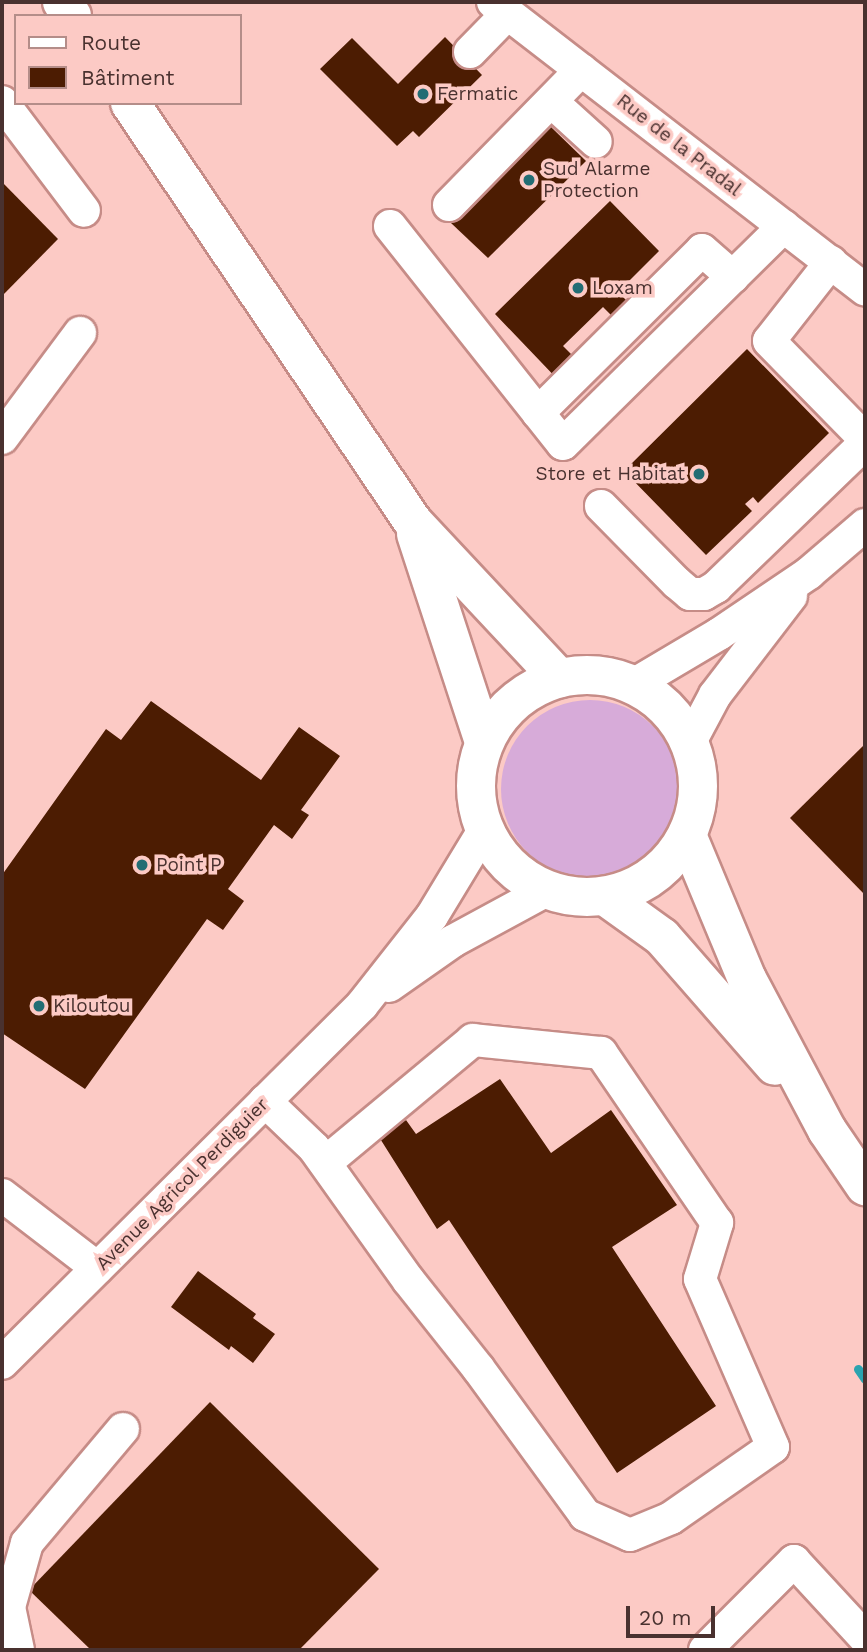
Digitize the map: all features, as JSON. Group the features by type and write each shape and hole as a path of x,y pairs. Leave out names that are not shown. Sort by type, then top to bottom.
{"main road":[{"path":"132,105 412,522 559,678"},
{"path":"412,522 484,742"},
{"path":"584,674 609,676 634,685 657,699 676,718 690,742 697,773 697,794 687,835 667,863 639,884 606,896 576,897 547,890 520,876 499,855 484,830 476,801 476,771 484,742 502,713 528,691 559,678 584,674"},
{"path":"687,835 747,979 827,1130"},
{"path":"606,896 662,937 715,995 827,1130 865,1186"}],"street":[{"path":"470,52 500,8"},
{"name":"Rue de la Pradal","path":"500,8 865,289"},
{"path":"449,205 581,70"},
{"path":"2,102 84,211"},
{"path":"552,102 596,142"},
{"path":"390,226 562,444 784,226"},
{"path":"601,506 677,583 690,594 704,594 716,587 865,441 769,341 831,262"},
{"path":"2,438 80,333"},
{"path":"634,685 719,634 809,573 865,524"},
{"path":"690,742 715,695 809,573"},
{"name":"Avenue Agricol Perdiguier","path":"2,1363 362,1005 432,916 484,830"},
{"name":"Avenue Agricol Perdiguier","path":"362,1005 453,941 547,890"},
{"path":"265,1101 314,1148 325,1163 585,1515 630,1535 671,1518 772,1447 700,1279 718,1223 601,1053 473,1040 325,1163"},
{"path":"2,1195 97,1268"},
{"path":"18,1650 9,1607 27,1543 123,1429"},
{"path":"705,1650 794,1561 865,1638"}],"shaded area":[{"path":"590,700 624,706 653,726 673,755 679,789 673,823 653,852 624,872 590,878 556,872 527,852 507,823 501,789 507,755 527,726 556,706"}],"building":[{"path":"445,37 482,75 419,137 413,131 397,146 320,69 352,38 398,84"},
{"path":"551,127 586,161 488,258 451,223"},
{"path":"2,182 58,239 2,296"},
{"path":"610,201 659,251 618,292 633,307 618,322 603,307 563,346 582,365 562,384 495,314"},
{"path":"747,349 829,433 758,503 753,497 745,504 752,511 706,555 624,471"},
{"path":"151,701 261,780 299,727 340,756 301,810 309,815 292,839 274,825 228,889 244,901 223,930 207,919 85,1089 2,1033 2,875 106,729 121,740"},
{"path":"865,744 865,895 790,818"},
{"path":"500,1079 551,1153 611,1110 677,1205 612,1247 716,1406 617,1473 449,1220 437,1229 379,1137 406,1120 416,1134"},
{"path":"198,1271 256,1314 253,1318 275,1334 253,1363 231,1346 229,1350 171,1307"},
{"path":"210,1402 379,1569 299,1650 91,1650 29,1590"}],"waterway":[{"path":"858,1369 865,1379"}],"place":[{"name":"Fermatic","path":"423,94"},
{"name":"Sud Alarme Protection","path":"529,180"},
{"name":"Loxam","path":"578,288"},
{"name":"Store et Habitat","path":"699,474"},
{"name":"Point P","path":"142,865"},
{"name":"Kiloutou","path":"39,1006"}]}
